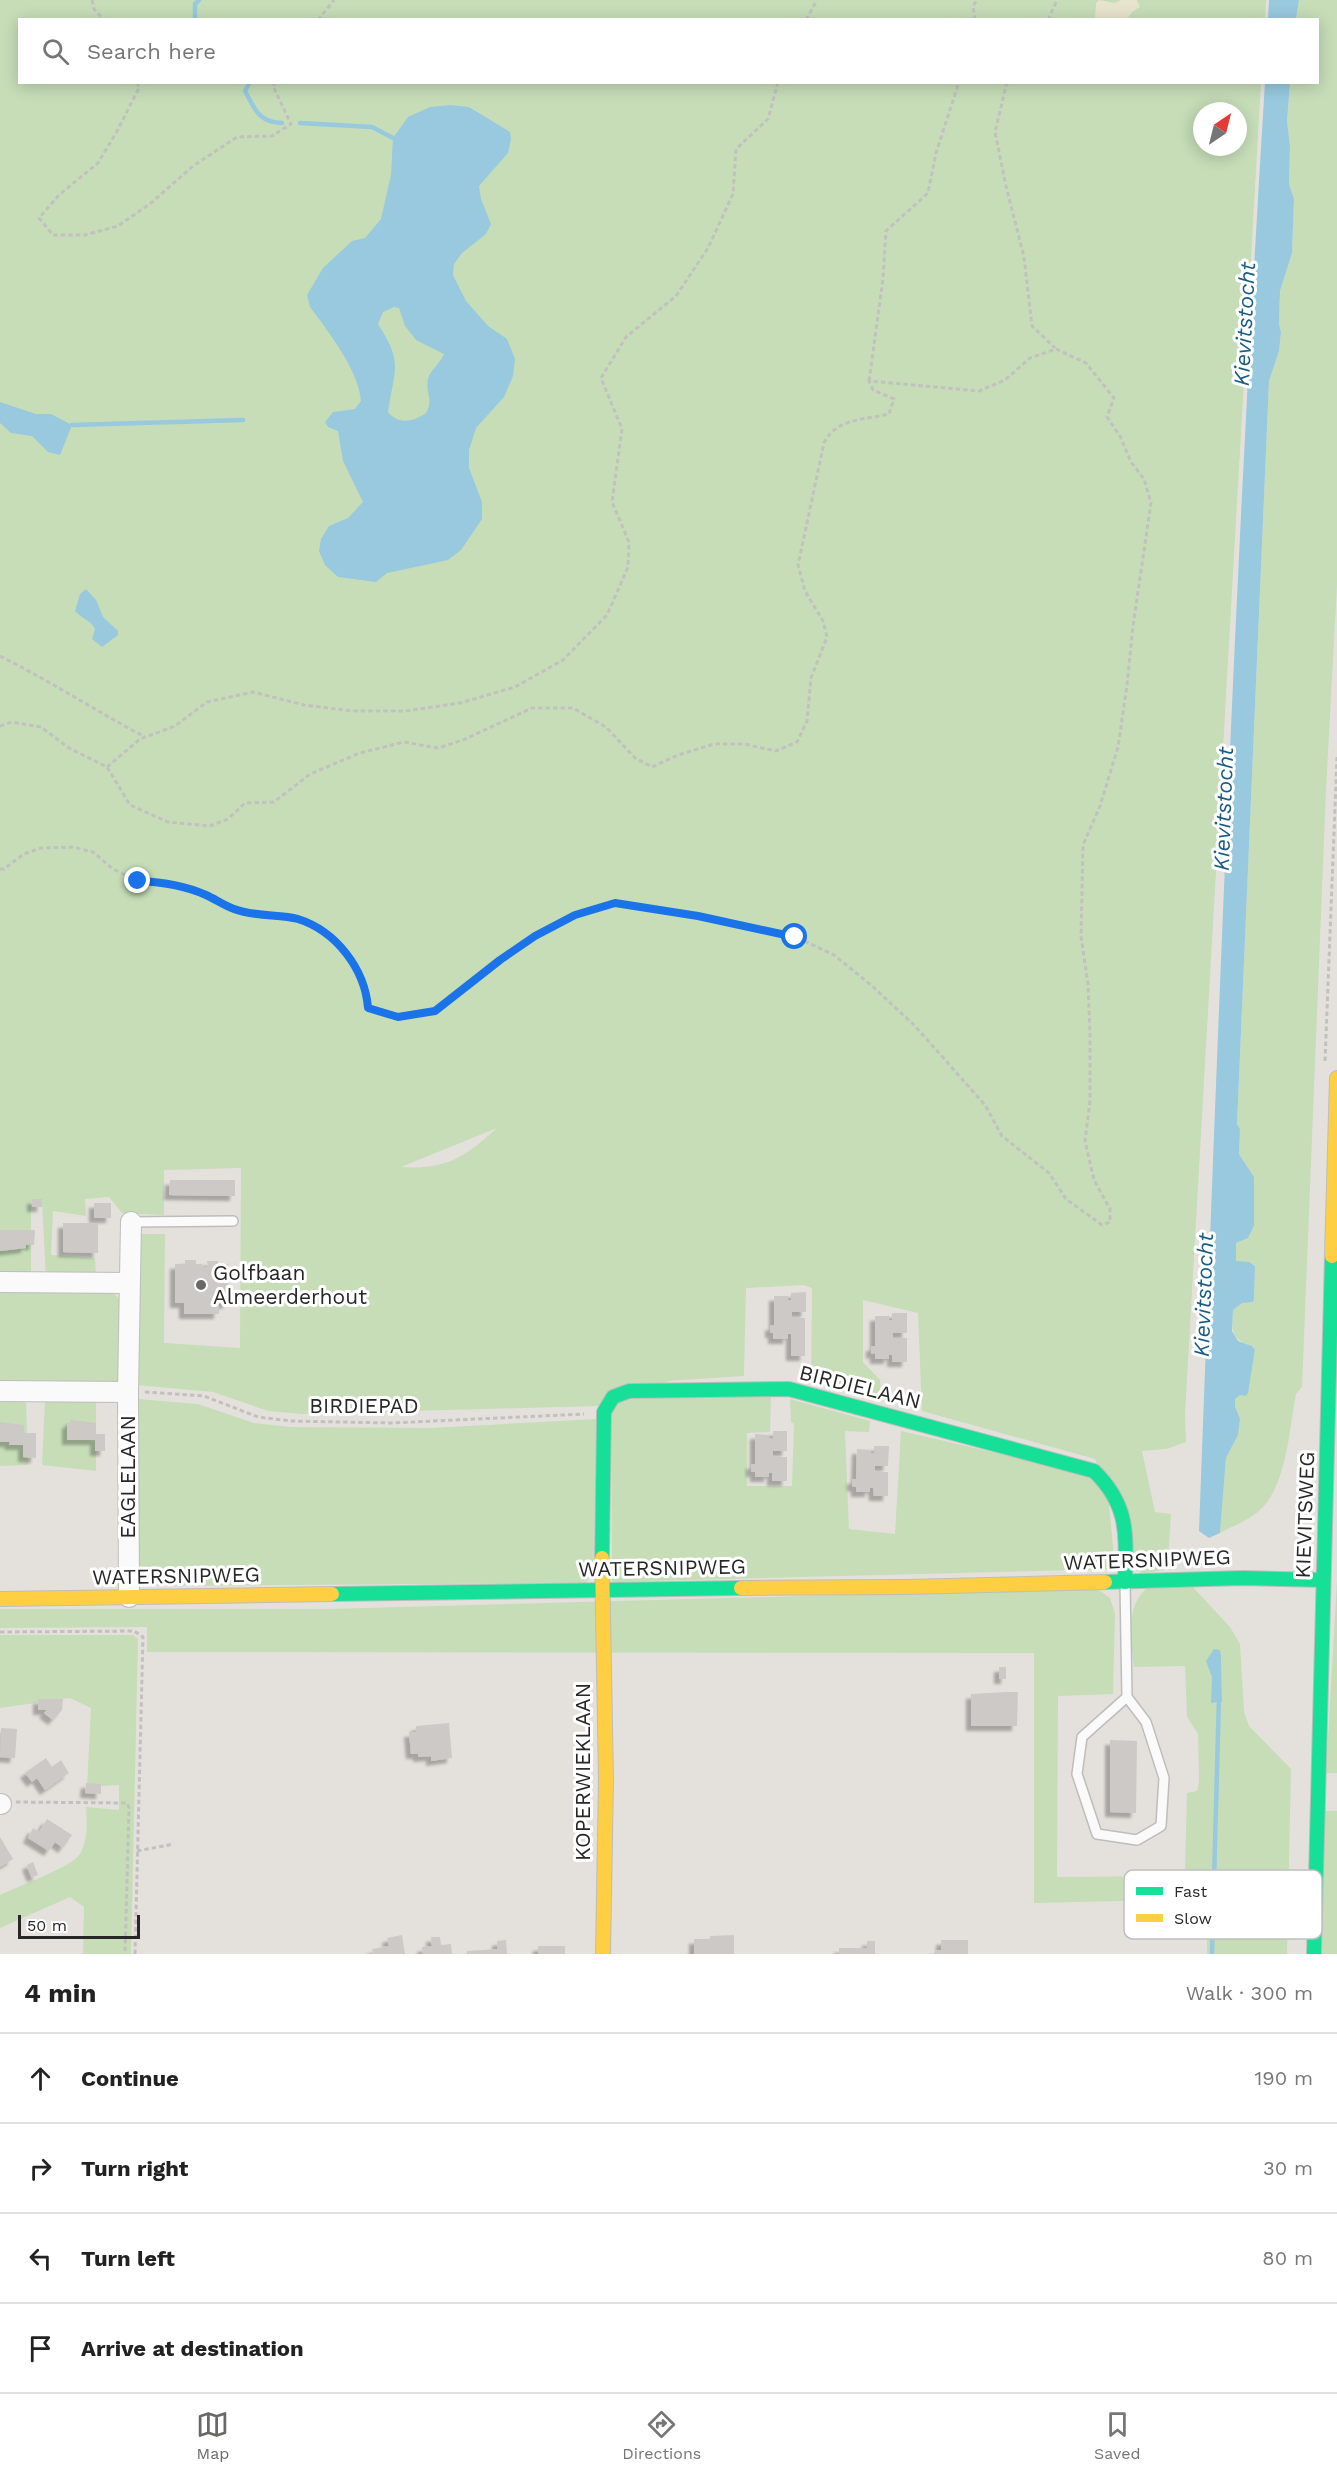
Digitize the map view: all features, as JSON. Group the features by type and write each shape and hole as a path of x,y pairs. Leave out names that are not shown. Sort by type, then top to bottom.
{"street":[{"name":"KIEVITSWEG","path":"1316,1870 1337,1078"},
{"name":"EAGLELAAN","path":"129,1597 128,1392 131,1222"},
{"path":"0,1282 129,1283"},
{"name":"BIRDIELAAN","path":"604,1412 609,1399 616,1393 630,1391 789,1389 1094,1471 1107,1482 1118,1497 1124,1518 1125,1582"},
{"name":"EAGLELAAN","path":"0,1391 128,1392"},
{"path":"602,1589 604,1412"},
{"name":"WATERSNIPWEG","path":"0,1599 602,1589 906,1587 1243,1578 1323,1580"},
{"name":"KOPERWIEKLAAN","path":"602,1589 606,1780 603,1954"},
{"path":"1317,1792 1337,1792"},
{"name":"KIEVITSWEG","path":"1314,1939 1314,1954"}],"lane":[{"name":"EAGLELAAN","path":"131,1222 233,1221"},
{"path":"1125,1582 1127,1697 1146,1722 1164,1778 1161,1826 1137,1840 1097,1834 1077,1774 1082,1737 1127,1697"}],"path":[{"path":"92,0 94,9 102,18"},
{"path":"320,18 334,0"},
{"path":"807,18 817,0"},
{"path":"975,18 973,6 977,0"},
{"path":"1049,18 1057,0"},
{"path":"138,84 139,88 98,163 59,195 39,218 53,235 85,235 118,226 151,203 193,166 237,137 272,136 291,124 274,84"},
{"path":"107,767 145,737 175,726 207,702 253,692 304,705 352,711 405,711 460,703 515,687 563,660 607,615 628,567 629,542 612,502 622,429 601,378 626,337 676,296 708,248 733,194 736,149 768,119 777,84"},
{"path":"0,726 12,722 41,727 69,748 107,767 130,805 168,822 210,826 228,819 245,803 274,802 310,774 360,753 404,742 438,748 463,740 532,708 573,708 606,727 635,758 652,767 678,755 714,744 744,744 776,751 797,742 807,721 811,678 827,637 823,621 805,591 798,565 824,443 828,435 844,423 889,414 894,399 873,390 869,381 883,279 886,231 928,193 936,153 958,84"},
{"path":"0,869 4,869 24,854 41,848 73,847 93,852 113,868 138,881 176,885 203,893 235,909 266,917 298,919 333,937 352,962 367,990 368,1008 398,1017 435,1011 500,960 535,936 575,915 615,903 698,916 795,937 834,955 871,985 914,1025 956,1071 985,1105 1002,1136 1048,1173 1066,1198 1102,1226 1110,1222 1110,1209 1094,1180 1085,1141 1090,1101 1090,1034 1088,984 1081,936 1083,844 1100,806 1118,747 1151,503 1144,479 1131,462 1120,436 1107,417 1114,398 1086,363 1056,349 1032,326 1024,257 995,132 1007,84"},
{"path":"869,381 979,391 1005,380 1030,358 1056,349"},
{"path":"0,656 36,674 102,715 145,737"},
{"name":"BIRDIEPAD","path":"128,1392 204,1396 258,1417 291,1421 392,1423 604,1412"},
{"path":"0,1632 134,1631 143,1637 135,1954"},
{"path":"0,1804 33,1801 127,1803 129,1808 125,1954"},
{"path":"137,1851 174,1844"}],"green space":[{"path":"0,0 1266,0 1265,18 18,18 18,84 1261,84 1185,1414 1186,1442 1166,1449 1142,1451 1155,1512 1171,1514 1168,1558 1164,1570 1141,1574 1095,1459 922,1411 918,1313 863,1300 863,1362 880,1380 881,1402 811,1383 812,1288 803,1285 746,1288 744,1376 669,1381 597,1406 302,1414 268,1411 213,1392 136,1385 137,1234 165,1234 164,1343 240,1348 241,1168 164,1170 164,1215 122,1213 109,1197 85,1199 86,1216 53,1211 51,1255 95,1258 96,1277 46,1278 42,1203 31,1202 31,1274 0,1275","holes":["497,1128 464,1154 443,1164 401,1167"]},
{"path":"1299,0 1337,0 1337,585 1326,790 1302,1387 1296,1394 1282,1471 1270,1498 1252,1516 1220,1533 1226,1458 1238,1435 1240,1419 1235,1399 1249,1386 1255,1350 1236,1337 1233,1329 1233,1310 1242,1303 1253,1302 1254,1299 1255,1266 1249,1262 1235,1262 1236,1243 1248,1238 1254,1226 1254,1177 1239,1154 1240,1129 1237,1124 1269,381 1279,351 1280,291 1292,253 1294,199 1289,184 1290,146 1287,121 1290,84 1319,84 1319,18 1296,18"},
{"path":"0,1290 100,1290 115,1294 123,1305 122,1372 117,1382 107,1386 0,1385"},
{"path":"771,1395 770,1432 747,1433 747,1486 792,1486 794,1424 791,1422 790,1399 870,1421 869,1432 845,1431 849,1529 895,1534 901,1431 1091,1475 1108,1493 1115,1569 612,1582 611,1408 620,1399"},
{"path":"96,1398 96,1471 42,1465 45,1399"},
{"path":"138,1399 198,1404 254,1423 291,1427 431,1428 596,1419 594,1570 586,1583 138,1586 134,1578"},
{"path":"0,1402 26,1402 28,1465 0,1466"},
{"path":"1337,1581 1337,1773 1326,1773"},
{"path":"1191,1585 1230,1627 1240,1644 1244,1712 1249,1726 1291,1769 1289,1870 1185,1870 1187,1793 1197,1791 1199,1781 1198,1734 1187,1717 1185,1666 1134,1667 1131,1625 1139,1596 1146,1589","holes":["1221,1657 1222,1702 1212,1703 1212,1677"]},
{"path":"1096,1588 1110,1598 1115,1614 1113,1694 1058,1696 1057,1877 1124,1876 1124,1901 1034,1903 1034,1653 147,1652 147,1627 0,1628 0,1609 328,1609"},
{"path":"0,1635 133,1635 138,1639 131,1954 83,1954 84,1907 70,1897 0,1928 0,1895 55,1871 75,1859 80,1854 86,1837 86,1807 119,1810 119,1785 87,1787 91,1708 70,1698 0,1708"},
{"path":"1325,1811 1337,1811 1337,1954 1322,1954"},
{"path":"1207,1939 1287,1939 1287,1954 1207,1954"}],"sand":[{"path":"1099,0 1115,3 1121,0 1137,0 1140,7 1128,18 1095,18 1096,3"}],"water":[{"path":"1269,0 1299,0 1296,18 1268,18"},
{"path":"1265,84 1290,84 1287,121 1290,146 1289,184 1294,199 1292,253 1280,291 1279,351 1269,381 1237,1124 1240,1129 1239,1154 1254,1177 1254,1226 1248,1238 1236,1243 1236,1261 1249,1262 1255,1266 1253,1302 1242,1303 1233,1310 1232,1331 1238,1341 1252,1346 1255,1350 1248,1393 1246,1396 1240,1395 1235,1399 1240,1419 1238,1435 1226,1458 1220,1533 1209,1538 1199,1531 1228,806"},
{"path":"451,105 469,107 510,132 508,153 479,186 481,199 491,224 486,234 462,253 454,264 453,275 466,301 488,326 507,339 515,359 513,376 504,397 476,428 469,450 469,468 482,502 482,519 461,550 448,560 387,573 376,582 338,577 325,565 319,551 321,539 329,526 348,518 363,502 343,461 338,431 328,427 325,422 333,412 355,409 361,401 349,364 310,307 307,295 323,268 352,241 365,238 381,219 391,175 393,138 408,117 430,107","holes":["394,307 399,308 405,326 416,340 444,354 428,379 429,404 426,413 406,421 397,419 388,412 394,376 394,358 378,324 383,312"]},
{"path":"0,402 36,414 51,414 72,425 60,455 48,452 32,436 11,433 0,423"},
{"path":"86,589 96,600 103,617 118,631 118,635 102,647 92,639 95,629 93,626 75,611 80,594"},
{"path":"1214,1649 1220,1650 1222,1702 1211,1703 1212,1677 1206,1661"}],"building":[{"path":"170,1180 235,1180 235,1196 169,1195"},
{"path":"32,1199 42,1199 42,1207 32,1207"},
{"path":"94,1203 111,1203 111,1218 94,1218"},
{"path":"63,1223 98,1223 98,1253 63,1252"},
{"path":"0,1230 35,1230 34,1245 0,1251"},
{"name":"Golfbaan Almeerderhout","path":"185,1260 196,1260 196,1264 202,1264 202,1267 208,1267 207,1261 228,1264 228,1304 219,1303 219,1314 184,1314 184,1303 175,1303 175,1264 185,1264"},
{"path":"806,1292 806,1312 792,1312 792,1318 805,1318 805,1356 791,1356 791,1334 788,1334 788,1339 773,1339 773,1333 770,1333 770,1325 774,1326 774,1296 788,1296 788,1300 791,1300 791,1293"},
{"path":"892,1313 907,1313 907,1333 893,1333 893,1338 907,1338 907,1362 892,1362 892,1355 889,1355 889,1359 875,1359 875,1353 871,1354 871,1346 875,1346 875,1316 889,1316 889,1320 892,1320"},
{"path":"70,1420 96,1423 96,1434 105,1434 105,1451 95,1451 95,1440 67,1440 67,1423 70,1423"},
{"path":"0,1422 24,1425 24,1433 36,1433 36,1458 23,1457 23,1445 9,1445 10,1442 0,1442"},
{"path":"773,1431 787,1431 787,1451 773,1451 773,1457 787,1457 787,1481 772,1481 772,1473 769,1473 769,1477 755,1477 755,1472 751,1472 751,1464 755,1464 755,1434 769,1435 769,1438 773,1439"},
{"path":"874,1446 889,1446 888,1466 875,1466 874,1472 888,1472 888,1496 874,1496 873,1488 870,1488 870,1492 856,1492 856,1487 852,1486 852,1479 856,1479 857,1449 871,1450 871,1453 874,1453"},
{"path":"999,1667 1006,1667 1006,1679 999,1679"},
{"path":"1018,1692 1017,1726 971,1726 971,1694"},
{"path":"38,1699 63,1699 62,1710 53,1720 44,1713 47,1710 38,1710"},
{"path":"449,1723 452,1758 431,1761 431,1756 418,1757 418,1754 411,1754 409,1732 416,1732 416,1726"},
{"path":"1,1728 17,1729 15,1758 0,1757"},
{"path":"1110,1740 1137,1741 1136,1813 1110,1812"},
{"path":"46,1758 52,1767 61,1760 69,1773 45,1790 37,1778 32,1782 25,1773"},
{"path":"86,1783 101,1784 101,1794 85,1793"},
{"path":"47,1819 72,1835 63,1848 55,1842 49,1851 28,1838 33,1828 39,1832"},
{"path":"0,1837 13,1859 0,1867"},
{"path":"33,1862 38,1875 32,1877 27,1865"},
{"path":"402,1935 405,1954 373,1954 372,1949 389,1946 387,1938"},
{"path":"734,1935 734,1954 694,1954 694,1939"},
{"path":"431,1937 440,1937 441,1945 451,1944 452,1954 423,1954 422,1947 432,1946"},
{"path":"506,1940 507,1954 467,1954 467,1951 497,1949 497,1941"},
{"path":"941,1940 968,1940 968,1954 936,1954 936,1950 941,1950"},
{"path":"867,1941 875,1941 875,1954 839,1954 839,1948 867,1948"},
{"path":"538,1946 565,1946 565,1954 538,1954"}],"waterway":[{"path":"195,18 195,4 199,0"},
{"path":"249,84 245,91 258,113 268,120 282,123"},
{"path":"300,123 372,127 393,138"},
{"path":"72,425 243,420"},
{"path":"1214,1870 1219,1696"},
{"path":"1212,1939 1212,1954"}],"traffic: fast":[{"path":"1316,1870 1332,1256"},
{"path":"602,1558 604,1412 613,1397 629,1391 789,1389 1094,1471 1106,1484 1120,1509 1126,1550 1125,1582"},
{"path":"1105,1582 1243,1578 1323,1580"},
{"path":"332,1594 741,1588"},
{"path":"1314,1939 1314,1954"}],"traffic: slow":[{"path":"1332,1256 1337,1078"},
{"path":"602,1558 606,1780 603,1954"},
{"path":"741,1588 1105,1582"},
{"path":"0,1599 332,1594"}],"place":[{"name":"Golfbaan Almeerderhout","path":"201,1285"}],"route":[{"path":"138,881 167,882 203,893 235,909 266,917 298,919 333,937 352,962 367,990 368,1008 398,1017 435,1011 500,960 535,936 575,915 615,903 698,916 795,937"}],"water label":[{"name":"Kievitstocht","path":"1244,324"},
{"name":"Kievitstocht","path":"1223,809"},
{"name":"Kievitstocht","path":"1203,1295"}]}
